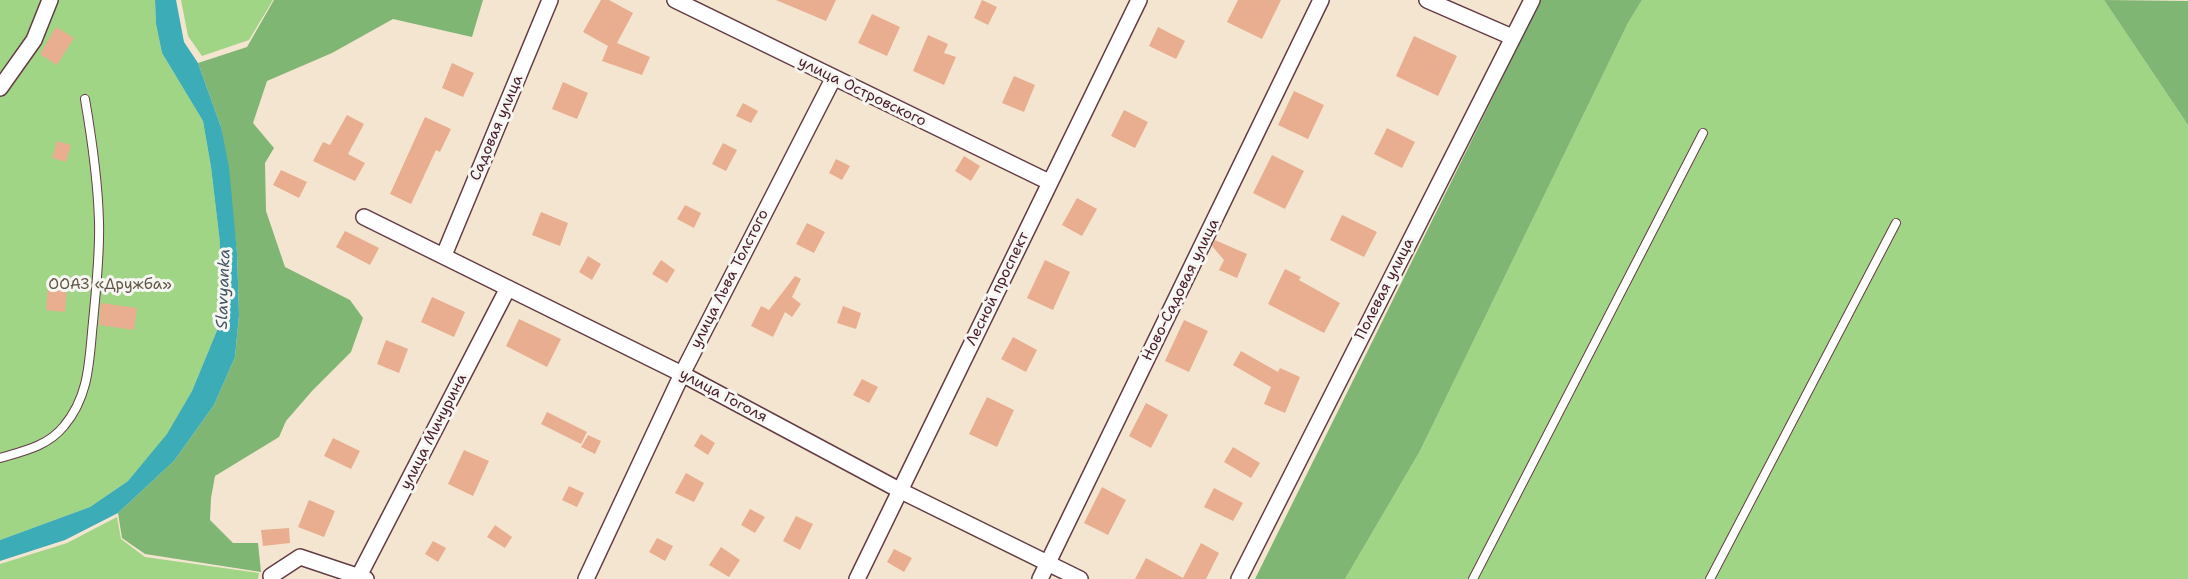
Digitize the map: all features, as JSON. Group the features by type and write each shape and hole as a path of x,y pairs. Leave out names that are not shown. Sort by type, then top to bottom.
{"street":[{"path":"0,88 34,40 50,0"},
{"name":"Садовая улица","path":"444,255 550,0"},
{"name":"улица Островского","path":"675,0 833,79 1049,182"},
{"name":"Лесной проспект","path":"857,579 1139,0"},
{"name":"Ново-Садовая улица","path":"1040,579 1321,0"},
{"path":"1427,0 1512,37"},
{"name":"Полевая улица","path":"1239,579 1532,0"},
{"name":"улица Льва Толстого","path":"586,579 682,374 833,79"},
{"name":"улица Гоголя","path":"364,218 444,255 682,374 901,490 1080,579"},
{"name":"улица Мичурина","path":"362,577 508,288"},
{"path":"271,576 300,557 362,577"}],"lane":[{"path":"0,458 46,443 63,427 76,409 85,390 95,294 99,223 96,169 85,99"},
{"path":"1473,579 1703,133"},
{"path":"1710,579 1896,223"}],"green space":[{"name":"ООАЗ «Дружба»","path":"0,0 155,0 156,24 162,53 203,121 220,243 218,328 192,391 167,435 128,481 90,507 0,540"},
{"path":"181,0 273,0 249,40 202,56 188,36"},
{"path":"274,0 483,0 472,37 393,19 332,53 267,81 253,123 274,148 265,163 266,211 285,267 350,300 363,318 351,352 286,421 279,437 215,476 210,520 233,543 258,543 261,572 145,554 122,538 118,513 174,461 214,405 235,357 239,315 237,253 221,127 198,63 247,47"},
{"path":"1541,0 1642,0 1628,23 1420,451 1345,579 1255,579"},
{"path":"1642,0 2104,0 2188,125 2188,579 1345,579 1420,451 1628,23"},
{"path":"2104,0 2188,1 2188,125"},
{"path":"117,517 121,539 145,557 259,573 258,579 0,579 0,564 67,543"}],"water":[{"name":"Slavyanka","path":"155,0 176,0 184,42 198,63 221,127 229,167 237,253 239,315 235,357 214,405 174,461 118,513 65,540 0,561 0,540 90,507 128,481 167,434 192,391 218,328 220,243 203,121 162,53 156,24"}],"building":[{"path":"601,0 609,0 633,13 617,43 650,57 642,75 602,61 608,46 583,32"},
{"path":"776,0 836,0 826,21"},
{"path":"982,0 997,7 988,25 974,18"},
{"path":"1238,0 1281,0 1262,39 1227,22"},
{"path":"872,14 900,27 887,56 858,43"},
{"path":"56,27 74,38 57,65 40,54"},
{"path":"1158,27 1185,41 1176,59 1149,46"},
{"path":"928,35 948,44 944,53 956,57 944,85 913,71"},
{"path":"1414,36 1457,56 1438,96 1396,76"},
{"path":"452,63 474,73 463,97 442,88"},
{"path":"1014,76 1035,85 1024,112 1002,103"},
{"path":"563,82 588,93 577,119 552,109"},
{"path":"1294,91 1324,105 1308,139 1278,125"},
{"path":"743,103 758,111 751,123 736,116"},
{"path":"1124,110 1148,122 1135,148 1111,136"},
{"path":"347,115 364,124 348,154 365,163 355,181 313,161 323,142 330,145"},
{"path":"425,117 451,129 440,152 436,150 411,204 390,194"},
{"path":"1387,128 1415,142 1402,168 1374,154"},
{"path":"57,141 71,145 66,162 52,158"},
{"path":"723,143 737,150 726,171 712,164"},
{"path":"1272,155 1304,171 1285,209 1253,193"},
{"path":"964,156 980,166 971,181 955,171"},
{"path":"836,159 850,166 842,180 829,173"},
{"path":"281,170 307,182 299,198 273,185"},
{"path":"1077,198 1097,209 1082,236 1062,225"},
{"path":"685,205 701,213 694,228 677,219"},
{"path":"541,212 568,223 560,246 532,235"},
{"path":"1342,215 1377,232 1364,257 1330,240"},
{"path":"807,223 825,232 814,253 796,244"},
{"path":"345,231 379,248 370,265 336,247"},
{"path":"1215,240 1247,254 1237,278 1219,270 1224,260 1212,246"},
{"path":"588,256 601,264 592,280 579,272"},
{"path":"661,260 675,270 667,283 652,274"},
{"path":"1045,260 1070,272 1053,310 1027,298"},
{"path":"1285,269 1301,277 1299,280 1340,303 1324,333 1268,304"},
{"path":"795,276 801,279 792,297 801,304 792,317 785,312 773,337 751,326 761,306 769,310"},
{"path":"48,287 67,290 65,312 46,310"},
{"path":"432,297 465,312 454,337 421,322"},
{"path":"101,303 137,308 134,330 99,325"},
{"path":"843,306 861,313 856,329 837,323"},
{"path":"519,319 561,339 547,367 506,346"},
{"path":"1184,320 1208,331 1189,372 1165,361"},
{"path":"1013,337 1037,350 1026,372 1001,359"},
{"path":"386,340 408,349 399,373 377,364"},
{"path":"1241,351 1278,372 1280,368 1300,377 1285,413 1264,404 1271,387 1233,365"},
{"path":"862,379 878,387 869,403 853,395"},
{"path":"987,397 1014,410 997,447 969,434"},
{"path":"1146,403 1168,415 1151,448 1129,436"},
{"path":"547,412 587,432 581,444 541,424"},
{"path":"701,434 715,443 708,455 694,446"},
{"path":"588,435 601,441 595,454 581,447"},
{"path":"333,438 360,451 351,469 324,456"},
{"path":"1233,447 1260,463 1251,478 1224,462"},
{"path":"464,450 489,461 473,496 448,484"},
{"path":"686,473 704,483 694,502 675,493"},
{"path":"569,486 584,493 577,507 562,500"},
{"path":"1102,487 1126,500 1108,535 1084,523"},
{"path":"1214,488 1243,503 1233,521 1204,507"},
{"path":"309,500 335,511 324,537 298,527"},
{"path":"750,509 765,517 755,533 741,525"},
{"path":"796,516 813,524 800,550 783,541"},
{"path":"495,525 512,537 505,548 487,537"},
{"path":"289,528 290,543 263,546 261,530"},
{"path":"657,538 673,546 665,561 649,552"},
{"path":"433,541 446,548 438,562 425,554"},
{"path":"1201,543 1219,553 1206,579 1135,579 1146,558 1183,578"},
{"path":"721,547 740,560 729,577 709,565"},
{"path":"894,549 912,558 904,572 887,562"}]}
